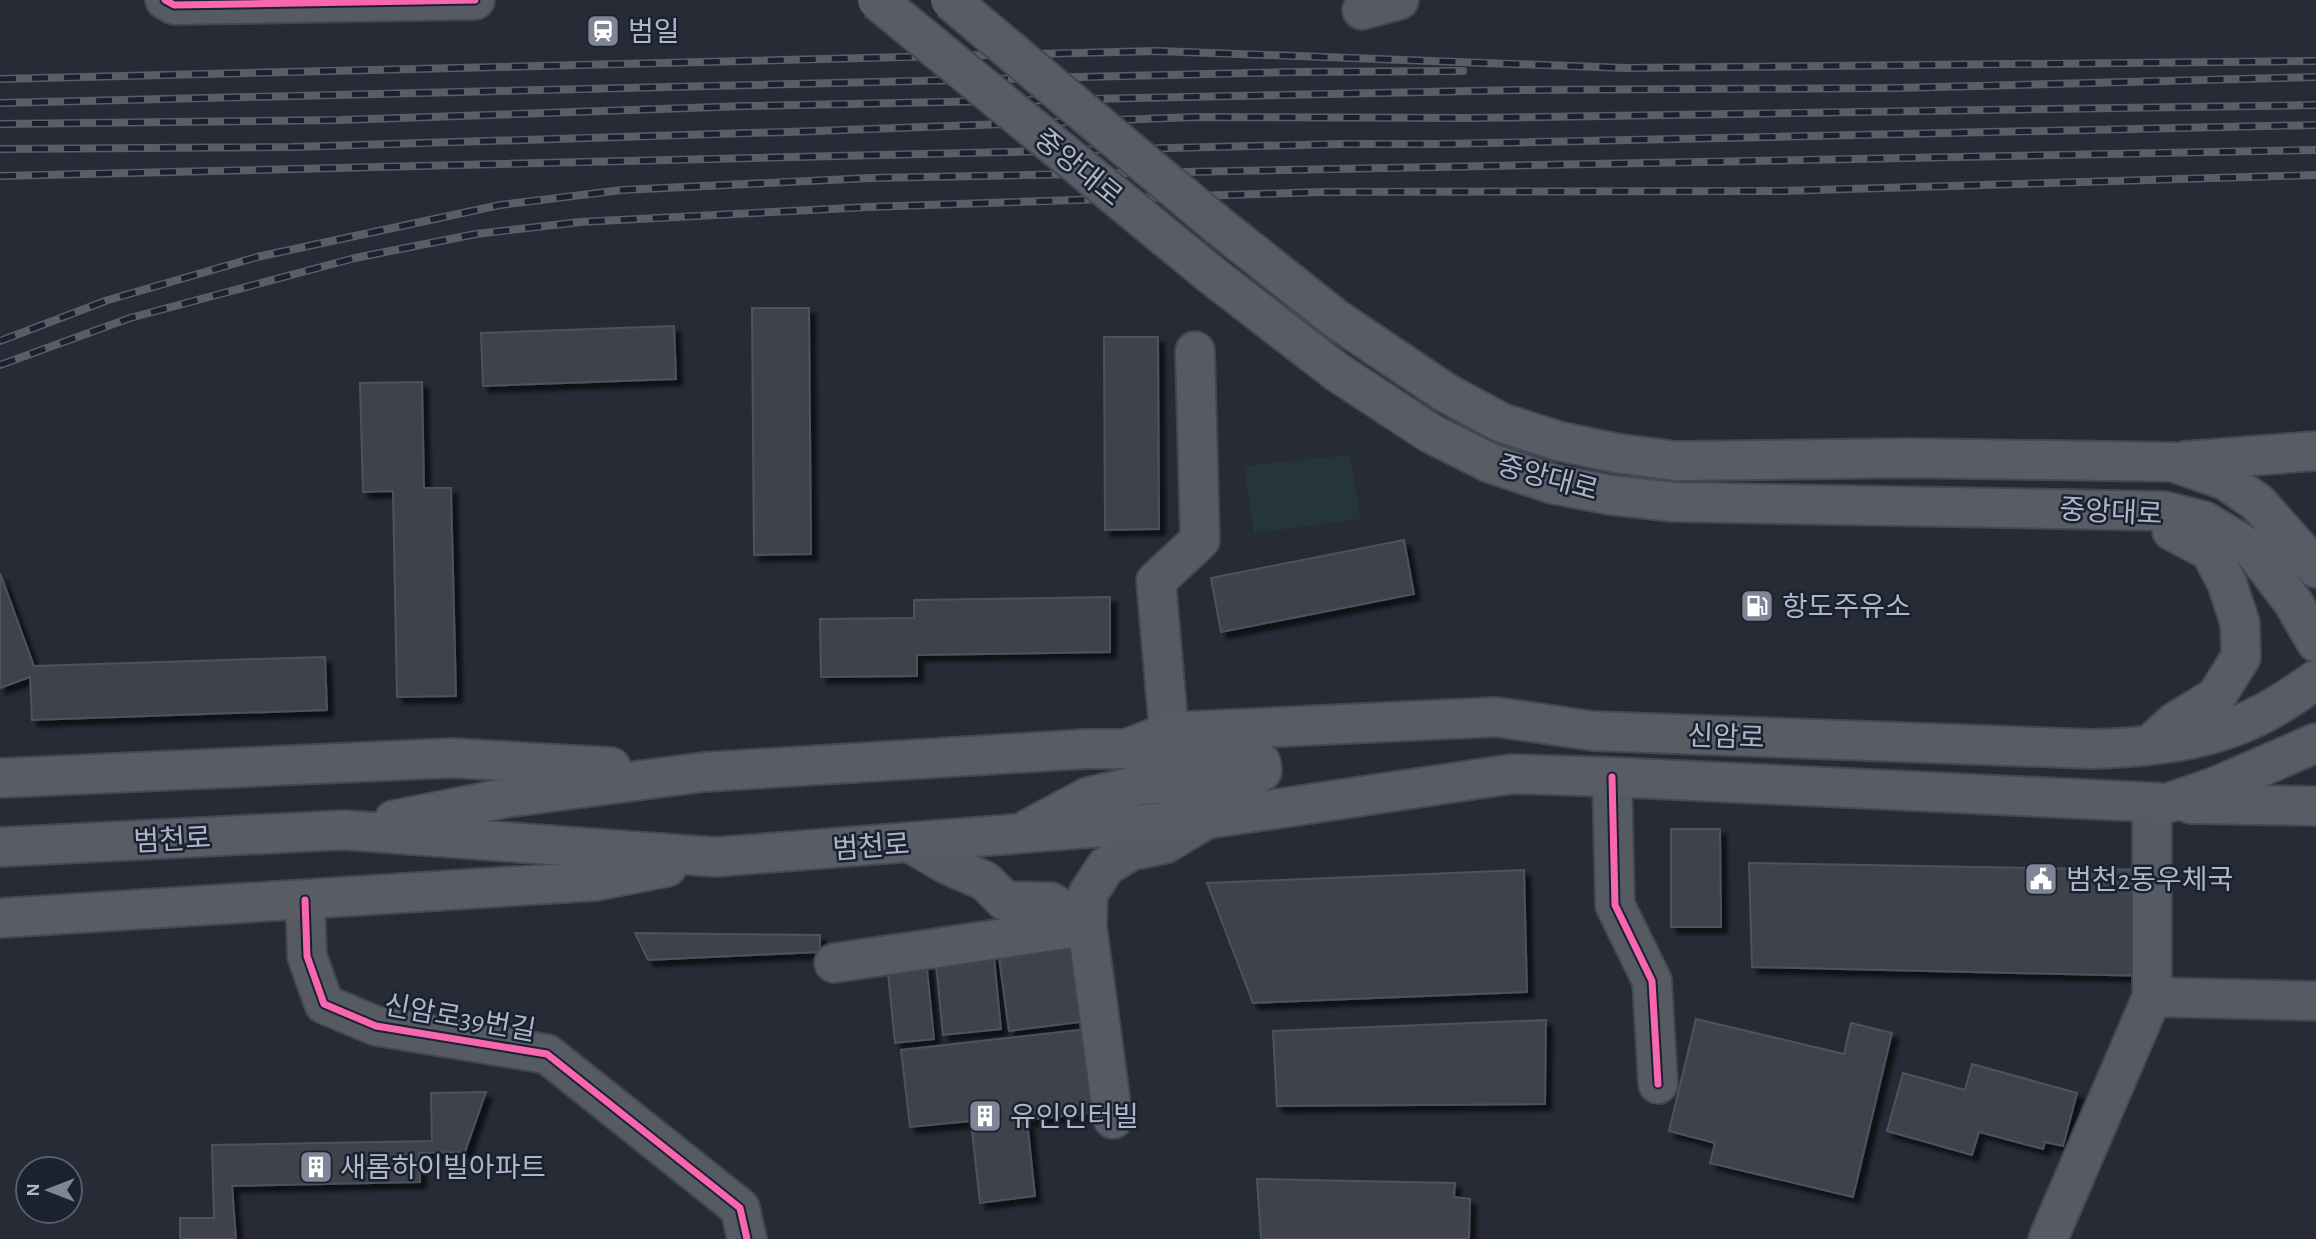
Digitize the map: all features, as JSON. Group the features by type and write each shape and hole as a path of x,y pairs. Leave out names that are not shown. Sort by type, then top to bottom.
{"main road":[{"name":"중앙대로","path":"877,0 1193,260 1337,372 1430,433 1490,463 1553,484 1610,495 1674,502 2164,511 2204,521 2253,550 2293,602 2316,642"},
{"name":"중앙대로","path":"950,0 1219,226 1336,319 1446,393 1502,422 1558,441 1615,453 1676,461 1909,458 2173,462 2227,481 2258,503 2316,568"},
{"path":"2173,462 2316,451"},
{"path":"2093,508 2178,533 2210,551 2227,583 2240,623 2241,657 2216,697 2175,722 2148,747"},
{"name":"신암로","path":"1126,749 1169,732 1496,717 1593,731 2093,749 2148,747 2205,737 2265,713 2316,680"},
{"name":"신암로","path":"1396,789 1512,774 2160,803 2217,786 2316,743"},
{"name":"범천로","path":"344,830 505,798 704,772 1085,749 1126,749"},
{"path":"1019,834 1088,797 1140,785 1247,780 1262,771 1261,763 1247,756 1179,759 1126,749"},
{"path":"0,778 451,758 704,772"},
{"name":"범천로","path":"0,847 344,830 715,857 912,844 1207,819 1396,789"},
{"path":"2160,803 2316,806"},
{"path":"0,918 596,881 715,857"}],"street":[{"path":"165,0 174,5 475,0"},
{"path":"1362,10 1399,0"},
{"path":"1169,732 1156,581 1200,540 1195,351"},
{"path":"1612,777 1615,905 1652,981 1658,1084"},
{"path":"2048,1239 2152,997 2160,803"},
{"path":"1113,1119 1087,926 1088,894 1106,866 1131,851 1165,844 1207,819"},
{"path":"912,844 946,864 985,881 1005,901 1051,902 1087,926"},
{"name":"신암로39번길","path":"305,900 307,956 324,1004 376,1026 547,1054 740,1208 747,1239"},
{"path":"834,963 1087,926"},
{"path":"2152,997 2316,1001"}],"shaded area":[{"path":"1350,455 1361,519 1254,533 1244,466"}],"building":[{"path":"752,308 809,308 811,554 754,555"},
{"path":"674,326 676,379 483,386 481,333"},
{"path":"1104,337 1158,337 1159,529 1105,530"},
{"path":"422,382 424,488 451,488 456,696 397,697 393,491 363,492 360,383"},
{"path":"1404,540 1414,594 1221,632 1211,578"},
{"path":"0,573 34,666 325,657 327,710 32,720 30,677 0,688"},
{"path":"1110,597 1110,652 917,655 917,676 821,677 820,619 914,618 914,600"},
{"path":"1671,829 1720,829 1721,927 1671,927"},
{"path":"1749,863 2152,870 2148,976 1752,967"},
{"path":"1524,870 1527,992 1253,1003 1207,883"},
{"path":"635,933 820,935 820,952 648,960"},
{"path":"1069,940 1081,1022 1009,1031 998,950"},
{"path":"993,947 1001,1029 943,1035 935,953"},
{"path":"926,959 934,1039 895,1043 887,963"},
{"path":"1696,1019 1844,1054 1851,1023 1892,1033 1853,1197 1710,1163 1715,1143 1669,1131"},
{"path":"1546,1020 1545,1104 1277,1106 1273,1031"},
{"name":"유인인터빌","path":"1088,1029 1097,1112 1027,1120 1035,1196 980,1203 971,1121 910,1127 901,1050"},
{"path":"1972,1064 2077,1093 2063,1146 2045,1142 2043,1149 1979,1132 1972,1155 1887,1131 1903,1073 1965,1090"},
{"name":"새롬하이빌아파트","path":"486,1092 465,1152 419,1153 420,1182 232,1186 236,1239 180,1239 180,1218 214,1218 212,1145 432,1141 431,1093"},
{"path":"1257,1179 1455,1183 1454,1197 1470,1199 1469,1239 1261,1239"}],"railway":[{"path":"0,79 1157,51 1625,68 2316,61"},
{"path":"0,103 1292,72 1463,71"},
{"path":"0,124 341,120 746,106 1520,90 1898,88 2316,77"},
{"path":"0,149 292,147 1196,117 1470,118 2316,105"},
{"path":"0,176 1339,144 2316,125"},
{"path":"0,341 108,300 257,257 500,205 622,190 870,178 2316,150"},
{"path":"0,365 130,318 355,258 476,234 580,222 868,207 1320,192 1781,191 2316,175"}],"cycle path":[{"path":"165,0 174,5 475,0"},
{"path":"1612,777 1615,905 1652,981 1658,1084"},
{"path":"305,900 307,956 324,1004 376,1026 547,1054 740,1208 747,1239"}],"place":[{"name":"범일","path":"603,31"},
{"name":"항도주유소","path":"1757,606"},
{"name":"범천2동우체국","path":"2041,879"},
{"name":"유인인터빌","path":"985,1116"},
{"name":"새롬하이빌아파트","path":"316,1167"}]}
